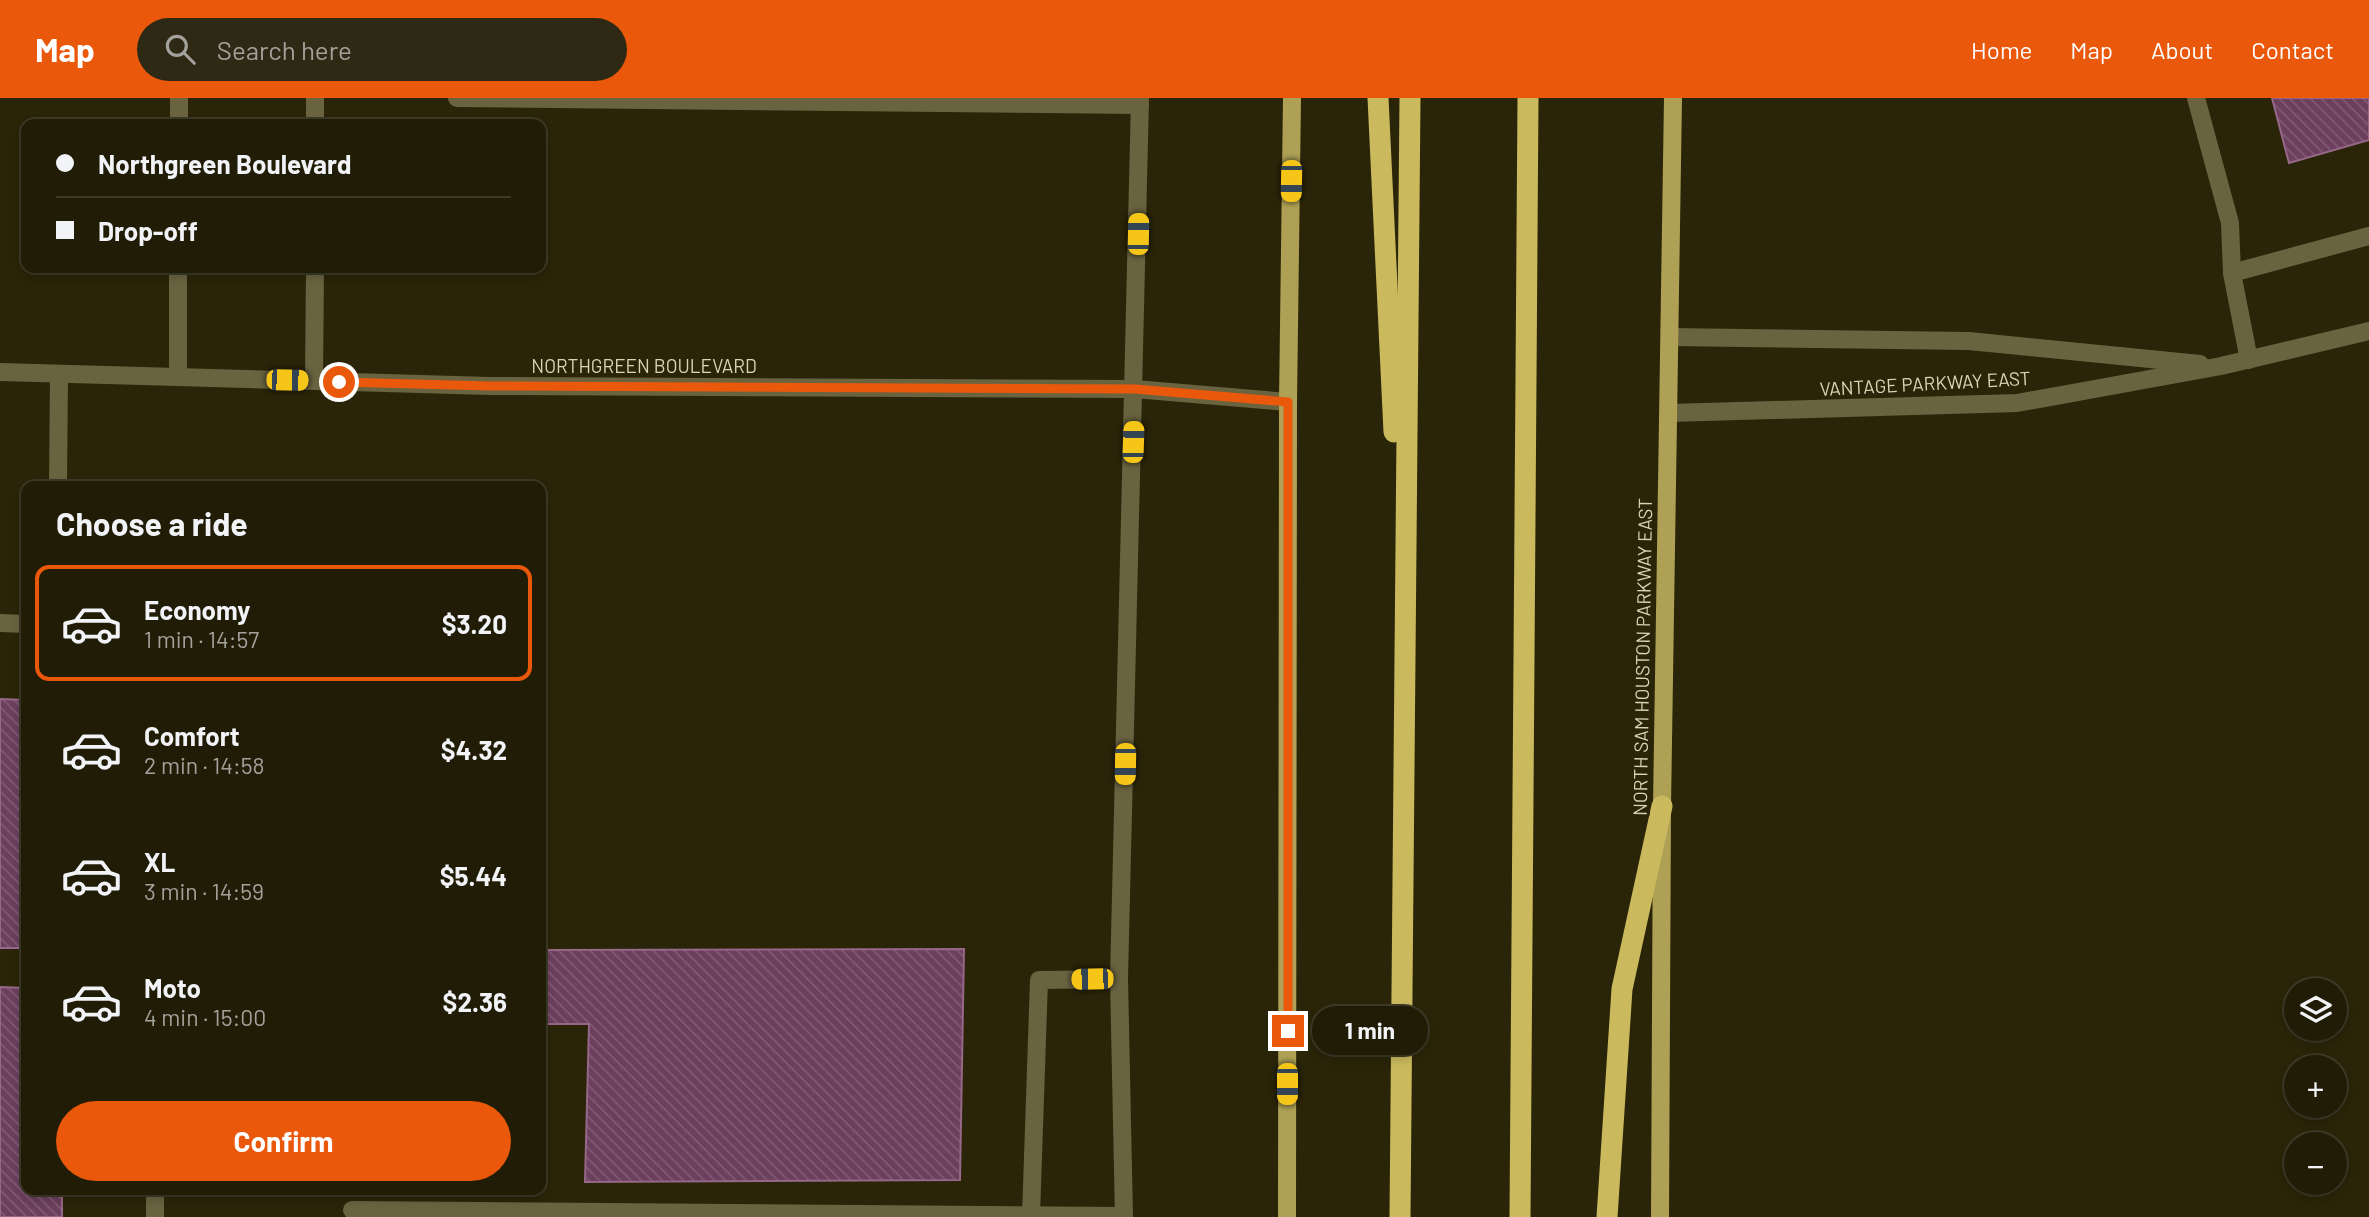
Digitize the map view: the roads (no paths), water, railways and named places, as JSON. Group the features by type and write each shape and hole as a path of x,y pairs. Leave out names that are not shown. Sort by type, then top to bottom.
{"highway":[{"path":"1378,98 1405,663"},
{"path":"1400,1217 1410,98"},
{"path":"1520,1217 1528,98"},
{"path":"1607,1217 1622,989 1662,806"}],"main road":[{"path":"1287,1217 1288,402 1292,98"},
{"name":"NORTH SAM HOUSTON PARKWAY EAST","path":"1660,1217 1662,806 1673,98"}],"street":[{"path":"179,98 179,119"},
{"path":"315,98 315,119"},
{"path":"352,1210 1124,1217 1119,978 1140,101 457,98"},
{"path":"2196,98 2230,223 2232,273 2249,360"},
{"path":"2232,273 2369,236"},
{"path":"178,273 178,377"},
{"path":"314,273 314,381"},
{"name":"VANTAGE PARKWAY EAST","path":"1670,414 2017,402 2221,366 2369,331"},
{"name":"VANTAGE PARKWAY EAST","path":"1670,337 1969,341 2221,366"},
{"name":"NORTHGREEN BOULEVARD","path":"0,372 490,386 1135,389 1288,402"},
{"path":"58,481 59,374"},
{"path":"0,624 21,624"},
{"path":"1031,1216 1039,980 1119,978"},
{"path":"155,1195 155,1217"}]}
